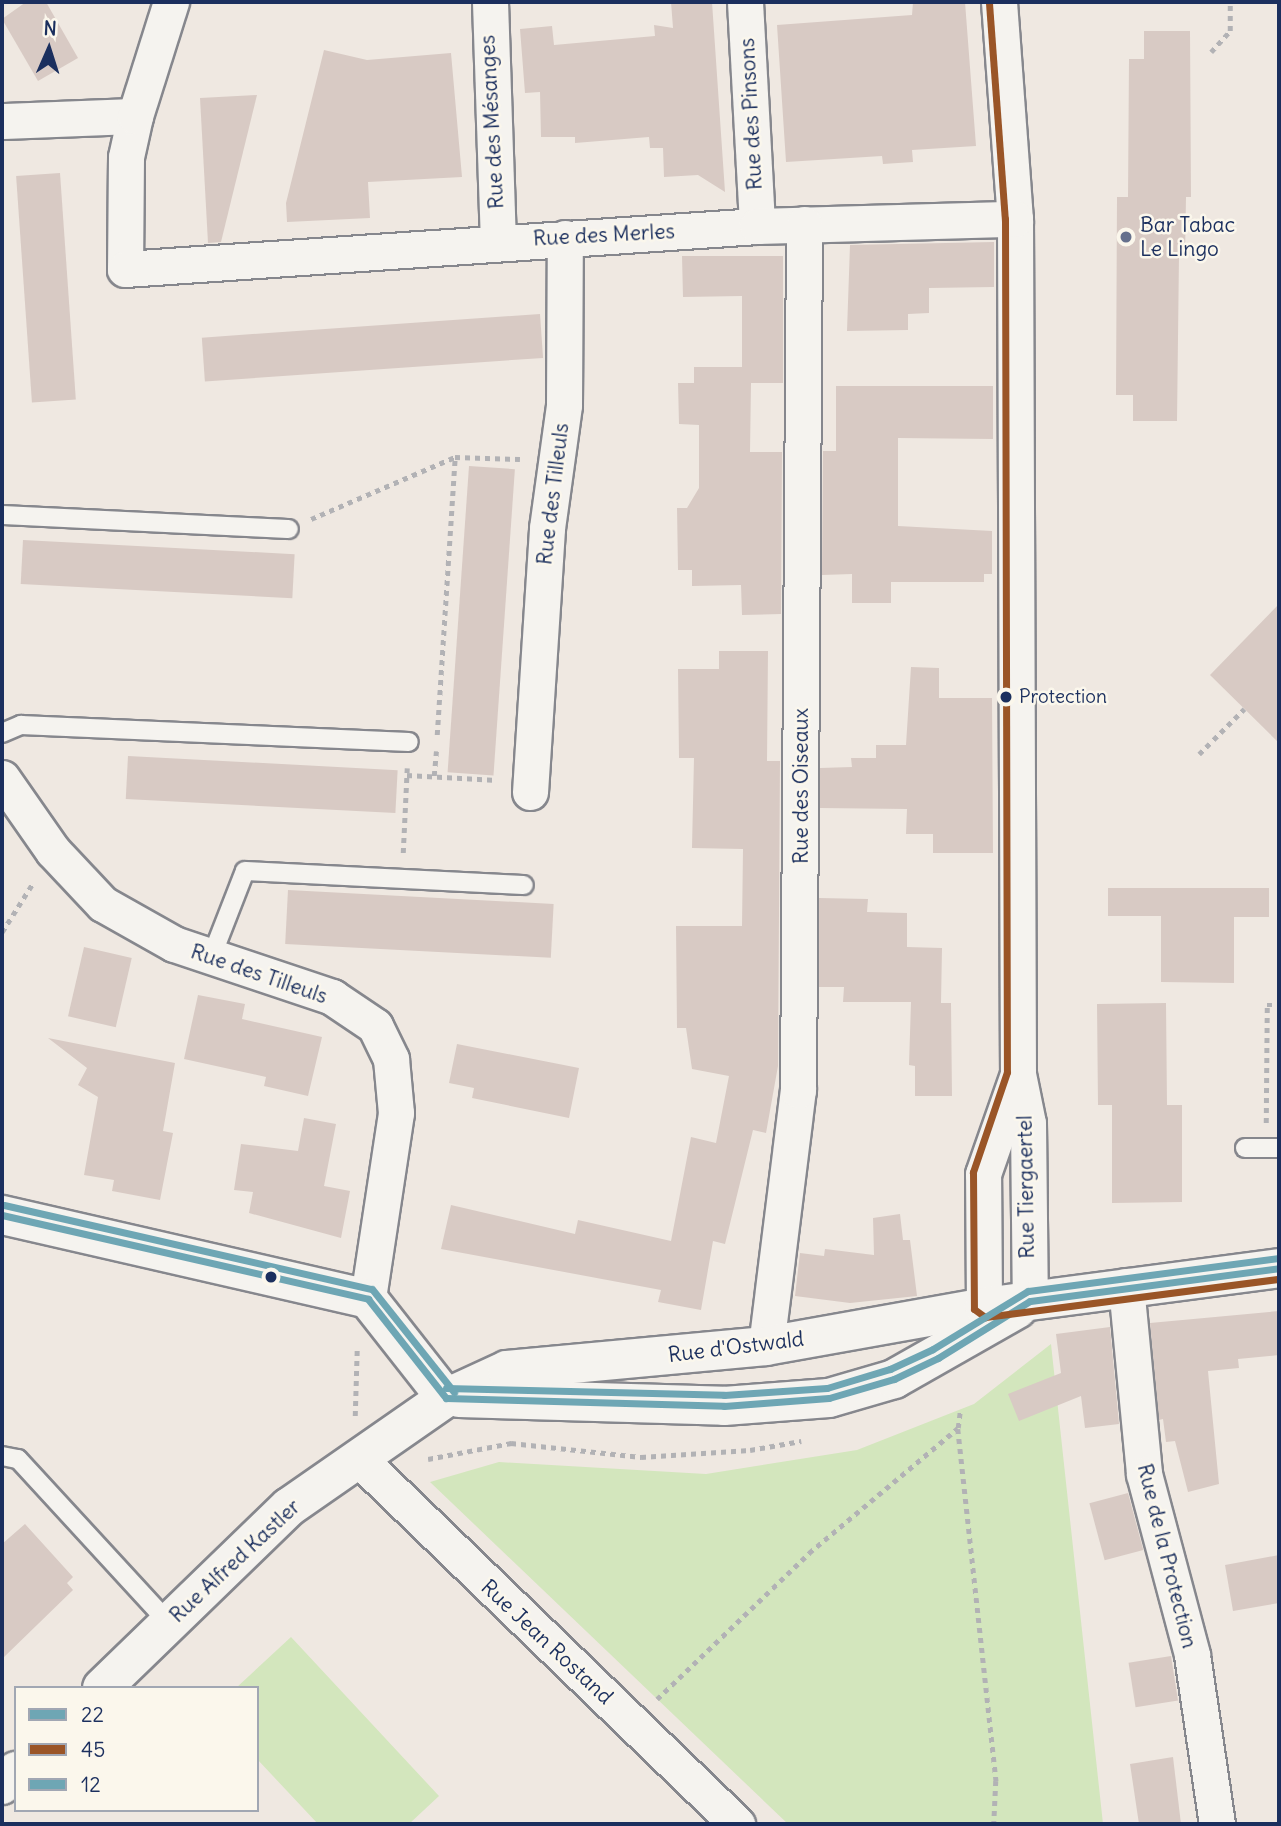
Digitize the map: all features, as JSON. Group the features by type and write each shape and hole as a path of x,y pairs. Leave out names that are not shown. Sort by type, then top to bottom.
{"main road":[{"path":"2,1215 368,1299 446,1398"},
{"name":"Rue d'Ostwald","path":"446,1398 507,1370 766,1346 984,1307 1126,1286 1279,1268"},
{"name":"Rue d'Ostwald","path":"446,1398 724,1406 829,1398 894,1379 938,1358 1030,1301"},
{"name":"Rue Alfred Kastler","path":"104,1686 289,1507 370,1471 446,1398"}],"street":[{"path":"2,121 135,116 171,2"},
{"name":"Rue des Mésanges","path":"490,2 498,242"},
{"name":"Rue des Pinsons","path":"745,2 757,226"},
{"name":"Rue Tiergaertel","path":"999,2 1015,219 1018,1074 1028,1124 1030,1301"},
{"name":"Rue des Merles","path":"135,116 126,157 125,269 194,261 757,226 1015,219"},
{"name":"Rue des Oiseaux","path":"766,1346 799,1090 804,224"},
{"name":"Rue des Tilleuls","path":"531,787 547,528 564,405 565,238"},
{"name":"Rue des Tilleuls","path":"3,784 53,851 103,904 174,944 332,998 375,1026 391,1059 396,1113 368,1299"},
{"name":"Rue Tiergaertel","path":"984,1307 983,1174 1018,1074"},
{"name":"Rue de la Protection","path":"1126,1286 1144,1474 1192,1655 1217,1824"},
{"name":"Rue Jean Rostand","path":"370,1471 737,1824"}],"lane":[{"path":"2,515 289,529"},
{"path":"2,733 21,725 409,741"},
{"path":"211,958 245,871 524,885"},
{"path":"1245,1148 1273,1148"},
{"path":"2,1456 18,1459 169,1623"}],"path":[{"path":"1211,52 1230,32 1230,2"},
{"path":"289,529 454,457 556,460"},
{"path":"434,776 454,457"},
{"path":"1199,754 1244,709"},
{"path":"401,879 409,741"},
{"path":"407,775 531,787"},
{"path":"2,932 53,851"},
{"path":"1273,1148 1266,1005 1279,1005"},
{"path":"368,1299 358,1342 370,1471 397,1470 443,1453 511,1443 641,1457 750,1450 804,1440"},
{"path":"960,1411 958,1428 996,1781 994,1824"},
{"path":"632,1722 808,1553 958,1428"}],"green space":[{"path":"1051,1344 1103,1824 788,1824 430,1482 499,1462 706,1474 857,1450 974,1404"},
{"path":"291,1637 439,1796 409,1824 318,1824 259,1761 259,1686 238,1686"}],"building":[{"path":"26,2 46,2 78,58 38,81 2,19"},
{"path":"671,2 712,2 725,192 698,175 664,177 663,148 650,148 649,137 575,143 575,137 541,137 540,92 525,93 520,29 552,26 554,45 655,36 654,25 673,28"},
{"path":"913,2 965,2 976,146 912,150 913,162 883,164 882,156 786,162 777,25 912,15"},
{"path":"1144,31 1190,31 1191,197 1186,197 1185,255 1179,255 1177,421 1133,421 1133,395 1116,395 1117,197 1128,197 1129,59 1144,59"},
{"path":"324,50 367,60 451,53 462,177 368,182 370,218 287,222 286,203"},
{"path":"257,95 221,242 208,243 200,98"},
{"path":"60,173 76,399 32,403 16,176"},
{"path":"994,242 994,287 929,288 929,313 908,314 908,330 847,331 850,245"},
{"path":"682,256 783,256 783,383 751,383 750,452 782,452 781,614 742,615 741,585 692,586 692,570 678,570 677,508 687,508 699,488 699,425 679,424 678,383 694,383 694,367 742,367 742,296 683,297"},
{"path":"540,314 543,358 205,382 202,338"},
{"path":"836,386 993,386 993,439 898,438 898,526 992,531 992,574 984,574 984,582 891,582 891,603 852,603 852,574 822,575 823,451 836,451"},
{"path":"469,466 515,469 493,775 448,772"},
{"path":"23,540 295,554 292,598 21,584"},
{"path":"1279,604 1279,743 1210,675"},
{"path":"719,651 768,651 767,761 780,761 778,1066 766,1133 753,1130 725,1244 713,1241 701,1310 658,1302 661,1290 441,1249 451,1205 575,1234 578,1220 671,1241 691,1137 716,1143 729,1076 692,1069 686,1028 677,1028 676,926 742,926 743,849 692,848 694,758 679,758 678,669 719,669"},
{"path":"911,667 939,668 939,698 992,698 993,853 933,853 933,834 906,834 907,809 820,808 820,768 852,767 851,758 876,758 876,745 906,745"},
{"path":"128,756 398,770 395,813 126,799"},
{"path":"1108,888 1269,888 1269,917 1234,917 1234,983 1161,982 1161,916 1108,916"},
{"path":"288,890 554,904 551,958 285,944"},
{"path":"819,898 868,899 867,912 907,913 907,947 942,948 941,1003 951,1003 952,1096 915,1096 915,1066 909,1065 911,1002 843,1002 844,987 819,987"},
{"path":"84,947 132,958 116,1027 68,1016"},
{"path":"198,995 245,1004 242,1019 322,1037 308,1096 264,1086 266,1077 184,1059"},
{"path":"1166,1003 1167,1105 1182,1105 1182,1202 1112,1203 1112,1105 1098,1105 1097,1004"},
{"path":"48,1038 175,1063 163,1131 173,1133 160,1200 112,1191 114,1180 84,1175 98,1097 78,1085 87,1068"},
{"path":"457,1044 579,1068 569,1118 472,1098 474,1088 449,1083"},
{"path":"304,1118 336,1124 324,1186 350,1191 341,1238 249,1213 253,1192 234,1190 241,1144 298,1151"},
{"path":"900,1214 903,1240 910,1240 917,1296 850,1303 795,1296 800,1253 824,1256 825,1249 874,1255 873,1218"},
{"path":"1279,1311 1279,1355 1238,1359 1239,1368 1208,1371 1219,1484 1188,1492 1175,1441 1166,1442 1163,1419 1159,1420 1150,1323"},
{"path":"1110,1327 1119,1424 1085,1428 1081,1396 1019,1421 1008,1394 1061,1373 1056,1334"},
{"path":"1128,1493 1143,1550 1105,1560 1089,1503"},
{"path":"25,1524 73,1577 67,1583 73,1590 2,1659 2,1544"},
{"path":"1279,1555 1279,1603 1233,1611 1225,1565"},
{"path":"1171,1656 1178,1700 1136,1707 1129,1663"},
{"path":"1173,1757 1181,1824 1139,1824 1130,1764"}],"transit line":[{"name":"45","path":"989,3 1005,219 1007,1072 973,1172 974,1309 985,1317 1279,1279"},
{"name":"12","path":"4,1205 372,1289 454,1392"},
{"name":"22","path":"2,1215 368,1299 446,1398"},
{"name":"12","path":"446,1388 724,1395 827,1388 890,1369 933,1349 1028,1291 1278,1258"},
{"name":"22","path":"446,1398 724,1406 829,1398 894,1379 938,1358 1030,1301 1279,1268"}],"place":[{"name":"Bar Tabac Le Lingo","path":"1126,237"},
{"name":"Protection","path":"1006,697"}]}
